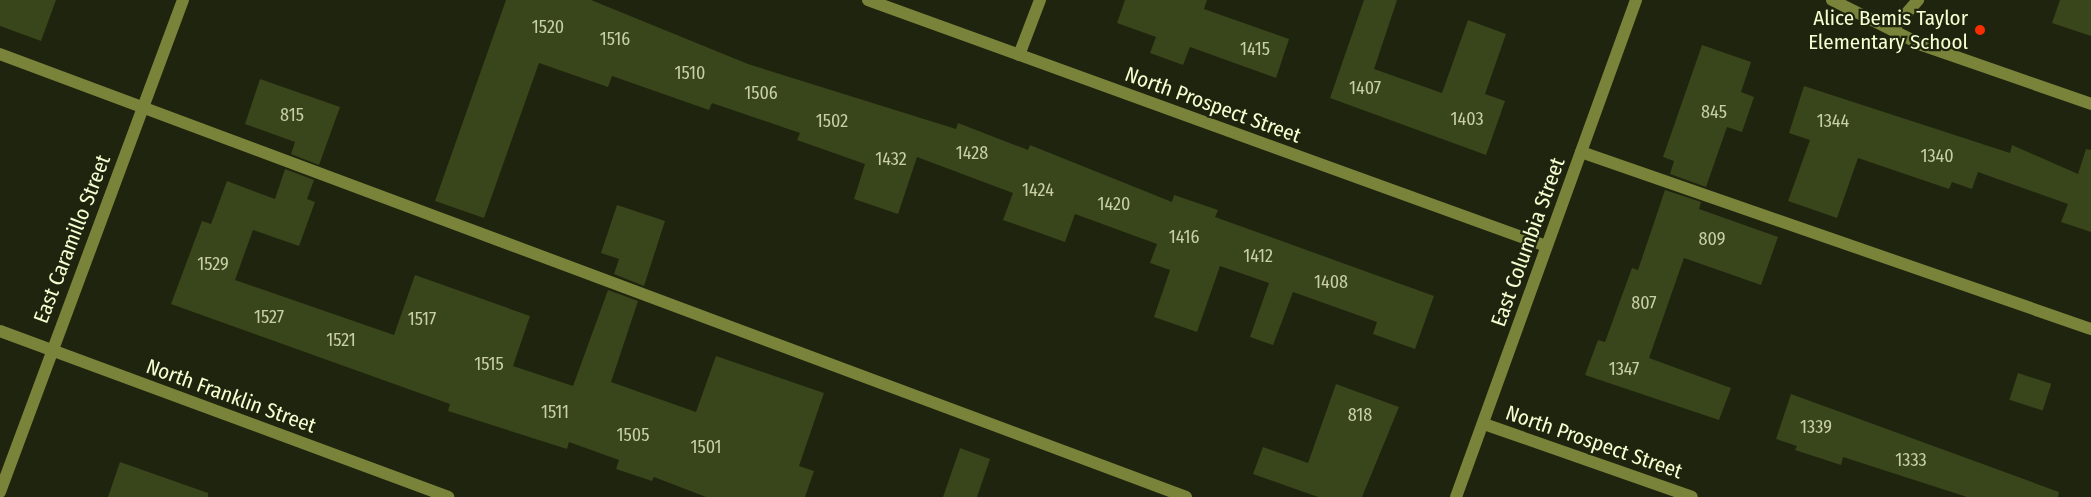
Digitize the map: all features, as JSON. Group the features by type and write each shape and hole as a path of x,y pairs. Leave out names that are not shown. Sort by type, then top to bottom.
{"street":[{"name":"East Caramillo Street","path":"0,492 183,0"},
{"name":"North Prospect Street","path":"868,0 1546,246"},
{"path":"1019,55 1040,0"},
{"name":"East Columbia Street","path":"1456,497 1636,0"},
{"path":"1832,0 1892,30 2091,104"},
{"path":"1892,30 1918,0"},
{"path":"0,54 1186,497"},
{"path":"1581,152 2091,328"},
{"name":"North Franklin Street","path":"0,331 448,497"},
{"name":"North Prospect Street","path":"1484,424 1692,497"}],"building":[{"path":"0,0 56,0 41,41 0,26"},
{"path":"506,0 591,0 748,64 956,129 958,123 1028,150 1030,145 1172,202 1174,195 1218,210 1215,217 1434,296 1415,349 1373,334 1377,322 1293,292 1273,345 1250,337 1269,283 1220,266 1197,332 1154,317 1170,270 1150,263 1157,244 1075,214 1065,242 1003,220 1013,193 917,157 898,214 854,199 865,164 797,140 800,133 712,103 709,110 612,76 608,87 539,63 484,218 435,201"},
{"path":"1125,0 1207,0 1204,9 1289,39 1276,78 1190,47 1183,65 1150,53 1156,37 1117,23"},
{"path":"1364,0 1397,0 1374,69 1442,93 1468,20 1506,34 1485,94 1505,101 1486,155 1330,98"},
{"path":"2060,0 2091,0 2091,36 2052,23"},
{"path":"1702,45 1751,62 1741,92 1754,97 1742,132 1727,127 1706,187 1670,174 1674,161 1663,157"},
{"path":"260,79 340,107 319,165 291,154 295,142 245,124"},
{"path":"1804,86 2010,153 2012,145 2078,174 2086,149 2091,150 2091,232 2061,222 2068,204 1978,172 1972,189 1952,182 1949,189 1858,158 1837,218 1788,201 1810,140 1789,133"},
{"path":"285,169 314,180 307,199 315,202 299,246 253,230 235,280 394,335 415,275 530,316 513,366 573,386 608,290 638,301 611,382 696,412 716,356 824,393 799,466 814,471 805,497 706,497 654,477 652,481 616,469 619,460 569,442 567,449 448,411 450,404 171,304 202,221 211,224 227,181 275,199"},
{"path":"1665,190 1701,202 1699,209 1778,237 1761,285 1684,258 1649,358 1731,388 1719,420 1585,375 1598,340 1605,342 1632,268 1638,270"},
{"path":"617,205 665,221 644,286 614,274 619,259 601,253"},
{"path":"2018,373 2051,384 2043,410 2009,400"},
{"path":"1336,384 1399,407 1362,497 1318,497 1253,474 1263,447 1308,463"},
{"path":"1791,394 2059,492 2058,497 1967,497 1843,457 1841,465 1795,450 1797,446 1776,439"},
{"path":"960,448 990,459 977,497 943,497"},
{"path":"120,462 208,493 208,497 108,497"}],"place":[{"name":"Alice Bemis Taylor Elementary School","path":"1980,30"}]}
